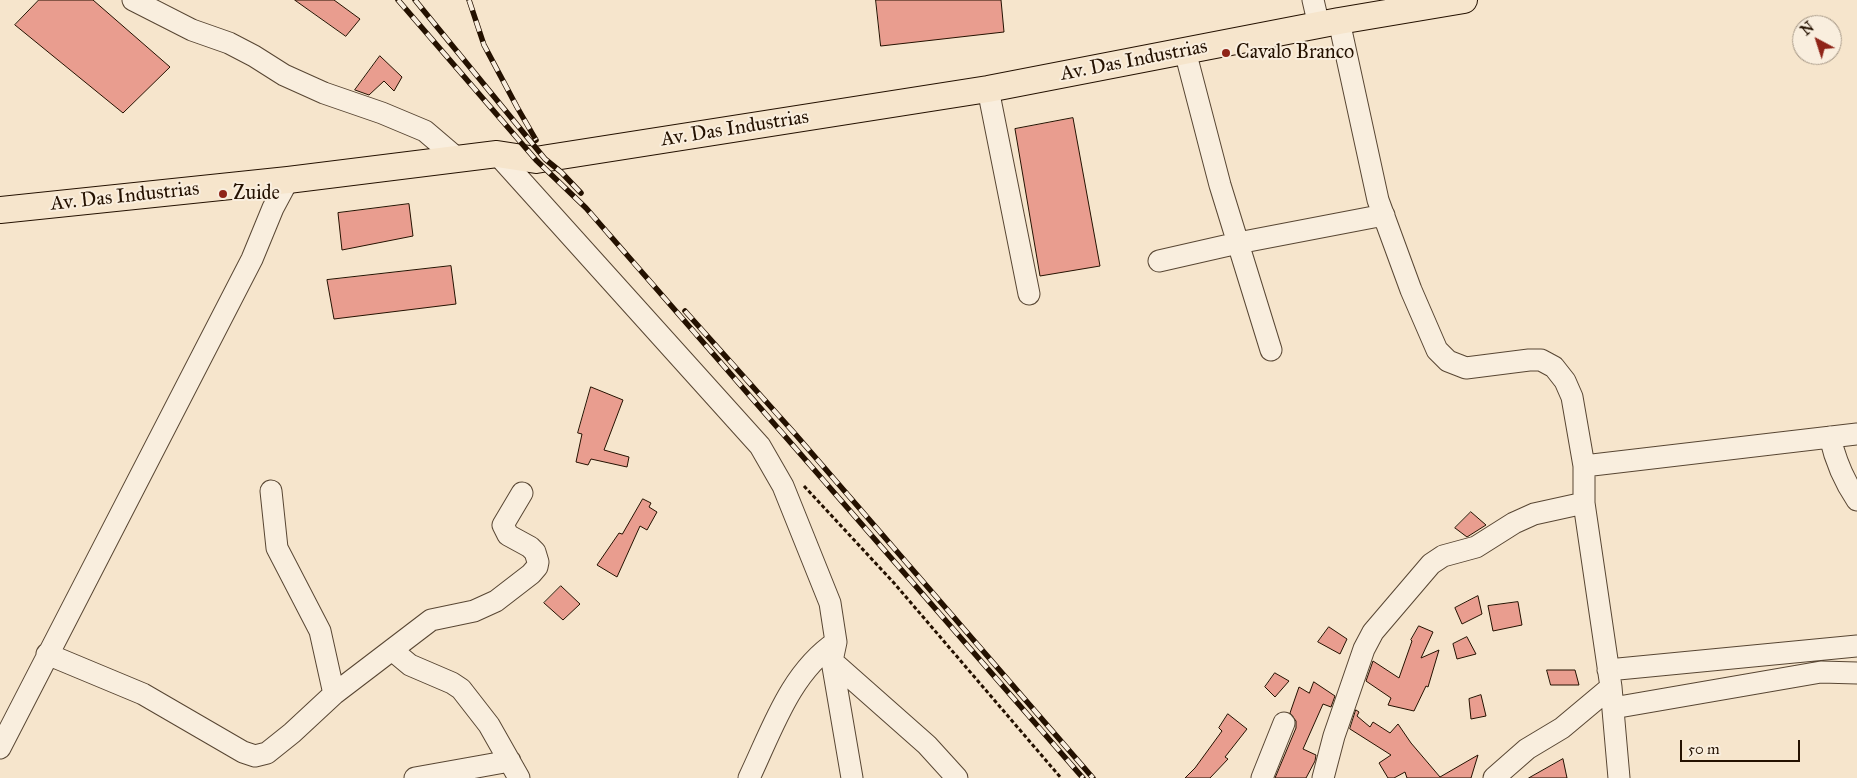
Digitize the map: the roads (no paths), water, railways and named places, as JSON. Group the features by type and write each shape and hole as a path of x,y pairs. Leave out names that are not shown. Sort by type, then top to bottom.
{"main road":[{"name":"Av. Das Industrias","path":"0,210 288,180 497,154 536,160 544,159 988,89 1329,23 1464,0"}],"street":[{"path":"133,0 192,30 229,43 284,75 324,94 382,113 425,132 459,160"},
{"path":"1313,0 1329,23 1376,191 1411,290 1437,350 1448,361 1466,368 1541,360 1554,367 1565,381 1572,397 1584,466 1584,502 1610,678 1619,778"},
{"path":"1185,51 1220,185 1271,350"},
{"path":"988,89 1029,294"},
{"path":"497,154 760,446 783,486 830,603 834,652 852,778"},
{"path":"0,748 252,259 273,208 288,180"},
{"path":"1159,261 1238,243 1384,215"},
{"path":"1584,466 1857,434"},
{"path":"1830,437 1834,455 1857,500"},
{"path":"271,491 277,548 320,631 334,694"},
{"path":"47,654 143,694 194,722 231,746 255,756 267,753 334,694 431,620 474,611 496,601 531,574 537,567 538,562 535,552 530,547 508,535 503,525 522,493"},
{"path":"1323,778 1334,736 1364,649 1373,632 1431,564 1443,556 1476,547 1514,523 1534,514 1584,502"},
{"path":"1494,778 1527,749 1562,728 1610,678 1740,657 1857,646"},
{"path":"392,650 410,665 452,682 461,689 489,724 514,770 415,778"},
{"path":"749,778 787,697 810,664 822,652 834,652 927,745 957,778"},
{"path":"1740,657 1745,686"},
{"path":"1613,708 1821,672 1857,673"},
{"path":"1262,778 1284,723"}],"railway":[{"path":"398,0 536,160 586,208 1083,778"},
{"path":"415,0 545,159 561,172 581,193"},
{"path":"469,0 484,45 536,140"},
{"path":"685,311 796,435 1093,778"}],"place":[{"name":"Cavalo Branco","path":"1226,53"},
{"name":"Zuide","path":"223,194"}]}
